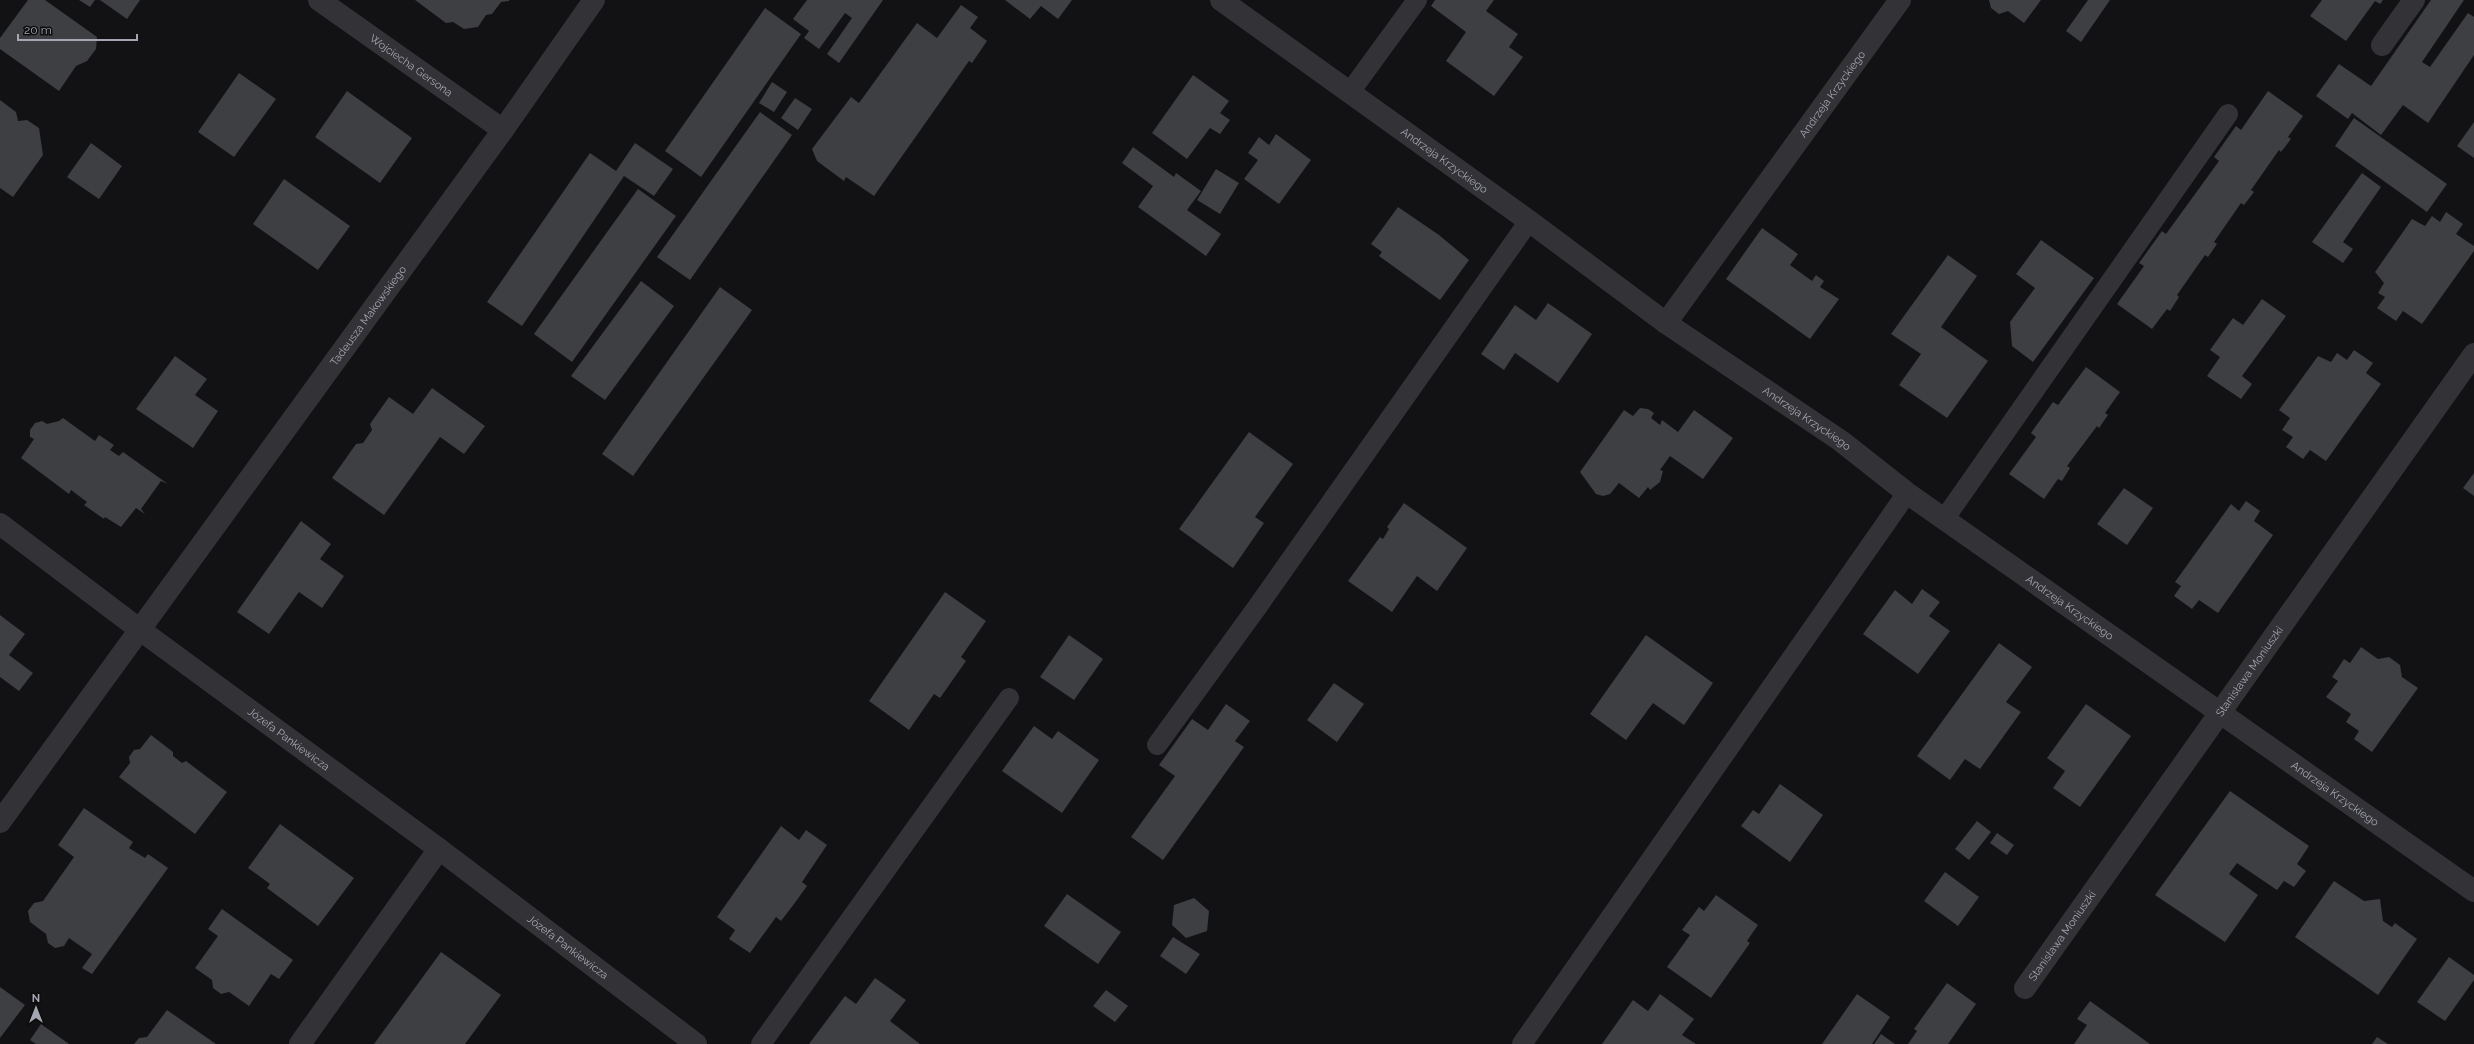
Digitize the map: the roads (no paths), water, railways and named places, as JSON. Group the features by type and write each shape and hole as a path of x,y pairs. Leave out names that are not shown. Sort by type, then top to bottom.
{"street":[{"name":"Wojciecha Gersona","path":"319,0 503,130"},
{"name":"Tadeusza Makowskiego","path":"139,629 503,130 594,0"},
{"name":"Andrzeja Krzyckiego","path":"1221,0 1529,221 1666,323 1841,440 1907,493 1945,518 2474,891"},
{"name":"Andrzeja Krzyckiego","path":"1666,323 1900,0"},
{"path":"2382,45 2414,0"},
{"name":"Stanisława Moniuszki","path":"2025,988 2474,354"},
{"name":"Józefa Pankiewicza","path":"0,524 139,629 439,849 696,1044"},
{"path":"0,822 139,629"},
{"path":"300,1044 439,849"}],"lane":[{"path":"1350,92 1418,0"},
{"path":"1945,518 2228,114"},
{"path":"1156,745 1267,593 1529,221"},
{"path":"1522,1044 1907,493"},
{"path":"761,1044 1009,698"}]}
